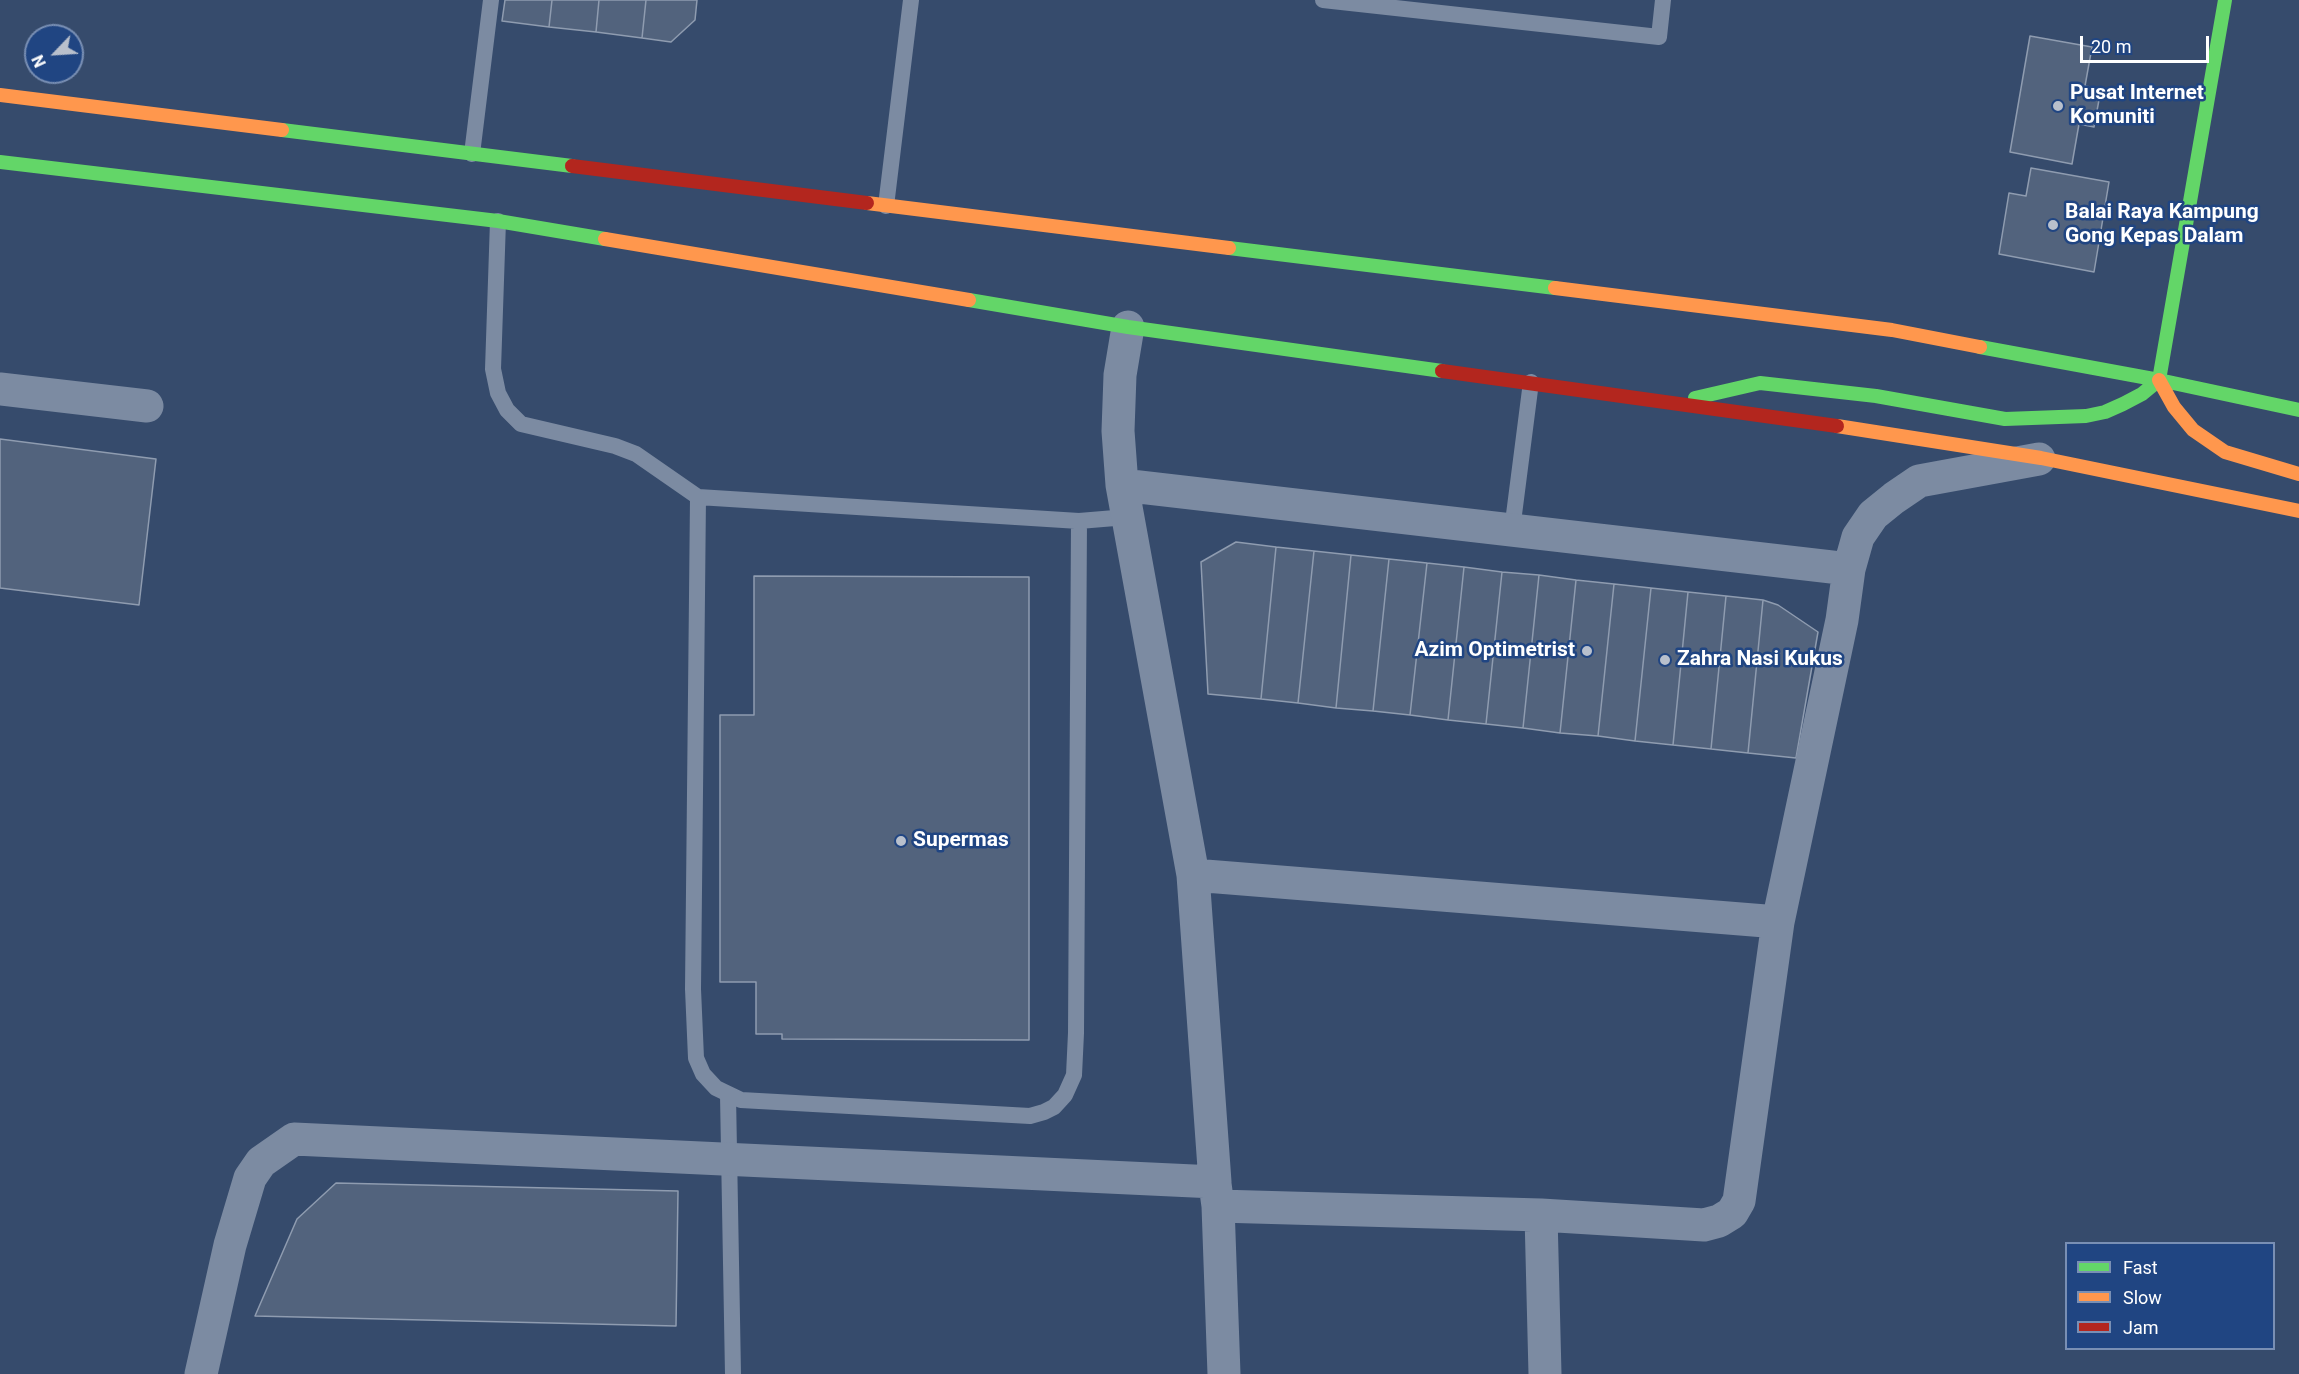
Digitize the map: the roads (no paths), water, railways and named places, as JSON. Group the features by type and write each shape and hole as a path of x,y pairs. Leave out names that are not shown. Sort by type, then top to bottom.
{"main road":[{"path":"2225,0 2159,380 2174,407 2193,430 2225,452 2299,474"},
{"path":"0,95 1892,330 2159,380 2299,410"},
{"path":"0,162 498,221 1128,327 1679,402 1895,434 2041,458 2299,511"},
{"path":"1679,402 1760,383 1876,396 2005,418 2086,416 2105,412 2123,404 2142,394 2159,380"}],"street":[{"path":"1128,327 1120,375 1118,431 1122,485 1193,875 1216,1194 1224,1374"},
{"path":"0,389 147,406"},
{"path":"201,1374 230,1245 250,1178 261,1162 294,1139 729,1159 1541,1215 1704,1225 1719,1221 1732,1213 1738,1201 1778,922 1842,620 1849,569 1858,537 1873,515 1919,481 2041,458"},
{"path":"1122,485 1849,569"},
{"path":"1193,875 1778,922"},
{"path":"1541,1215 1545,1374"}],"lane":[{"path":"472,154 490,0"},
{"path":"886,206 911,0"},
{"path":"1323,0 1427,6 1659,37 1663,0"},
{"path":"498,221 493,369 498,393 507,410 521,424 615,446 636,454 698,497 1079,521 1127,517"},
{"path":"1512,530 1531,382"},
{"path":"698,497 693,989 696,1058 703,1074 716,1088 741,1100 1030,1116 1044,1113 1054,1107 1065,1095 1074,1075 1076,1033 1079,521"},
{"path":"728,1095 733,1374"}],"place":[{"name":"Pusat Internet Komuniti","path":"2058,106"},
{"name":"Balai Raya Kampung Gong Kepas Dalam","path":"2053,225"},
{"name":"Azim Optimetrist","path":"1587,651"},
{"name":"Zahra Nasi Kukus","path":"1665,660"},
{"name":"Supermas","path":"901,841"}]}
